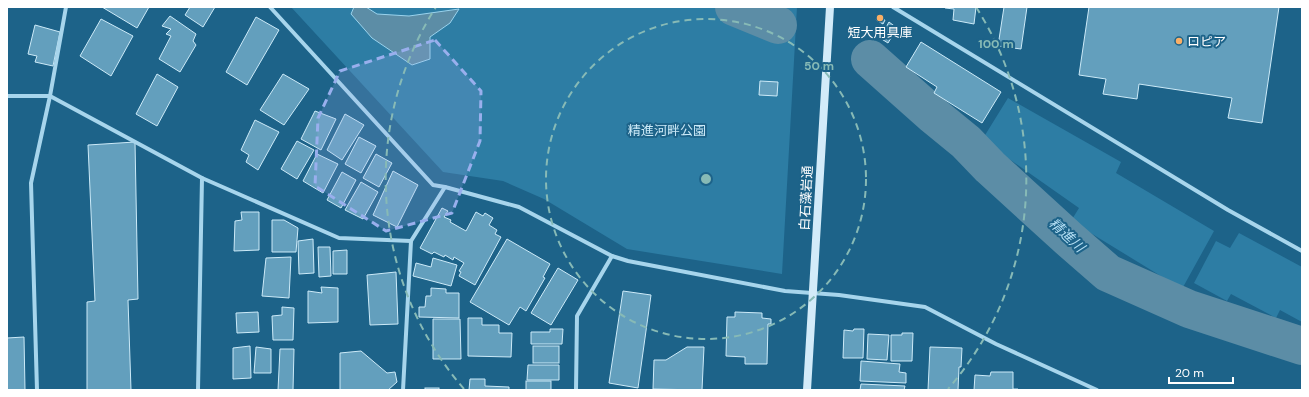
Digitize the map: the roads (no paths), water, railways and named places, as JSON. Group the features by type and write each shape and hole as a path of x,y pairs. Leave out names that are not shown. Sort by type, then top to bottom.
{"main road":[{"name":"白石藻岩通","path":"807,390 830,7"}],"street":[{"path":"37,390 31,183 50,96 66,7"},
{"path":"270,7 433,185 520,207 612,256 628,261 785,291 839,295 925,307 996,344 1097,390"},
{"path":"893,7 1228,210 1302,251"},
{"path":"7,96 50,96 202,178 339,238 411,241"},
{"path":"198,390 202,178"},
{"path":"403,390 411,241 444,187"},
{"path":"576,390 577,316 612,256"}],"waterway":[{"name":"精進川","path":"734,7 778,25"},
{"name":"精進川","path":"870,59 966,142 990,167 1108,273 1189,309 1302,346"}],"place":[{"name":"短大用具庫","path":"880,18"},
{"name":"ロピア","path":"1179,41"}],"park label":[{"name":"精進河畔公園","path":"667,130"}]}
